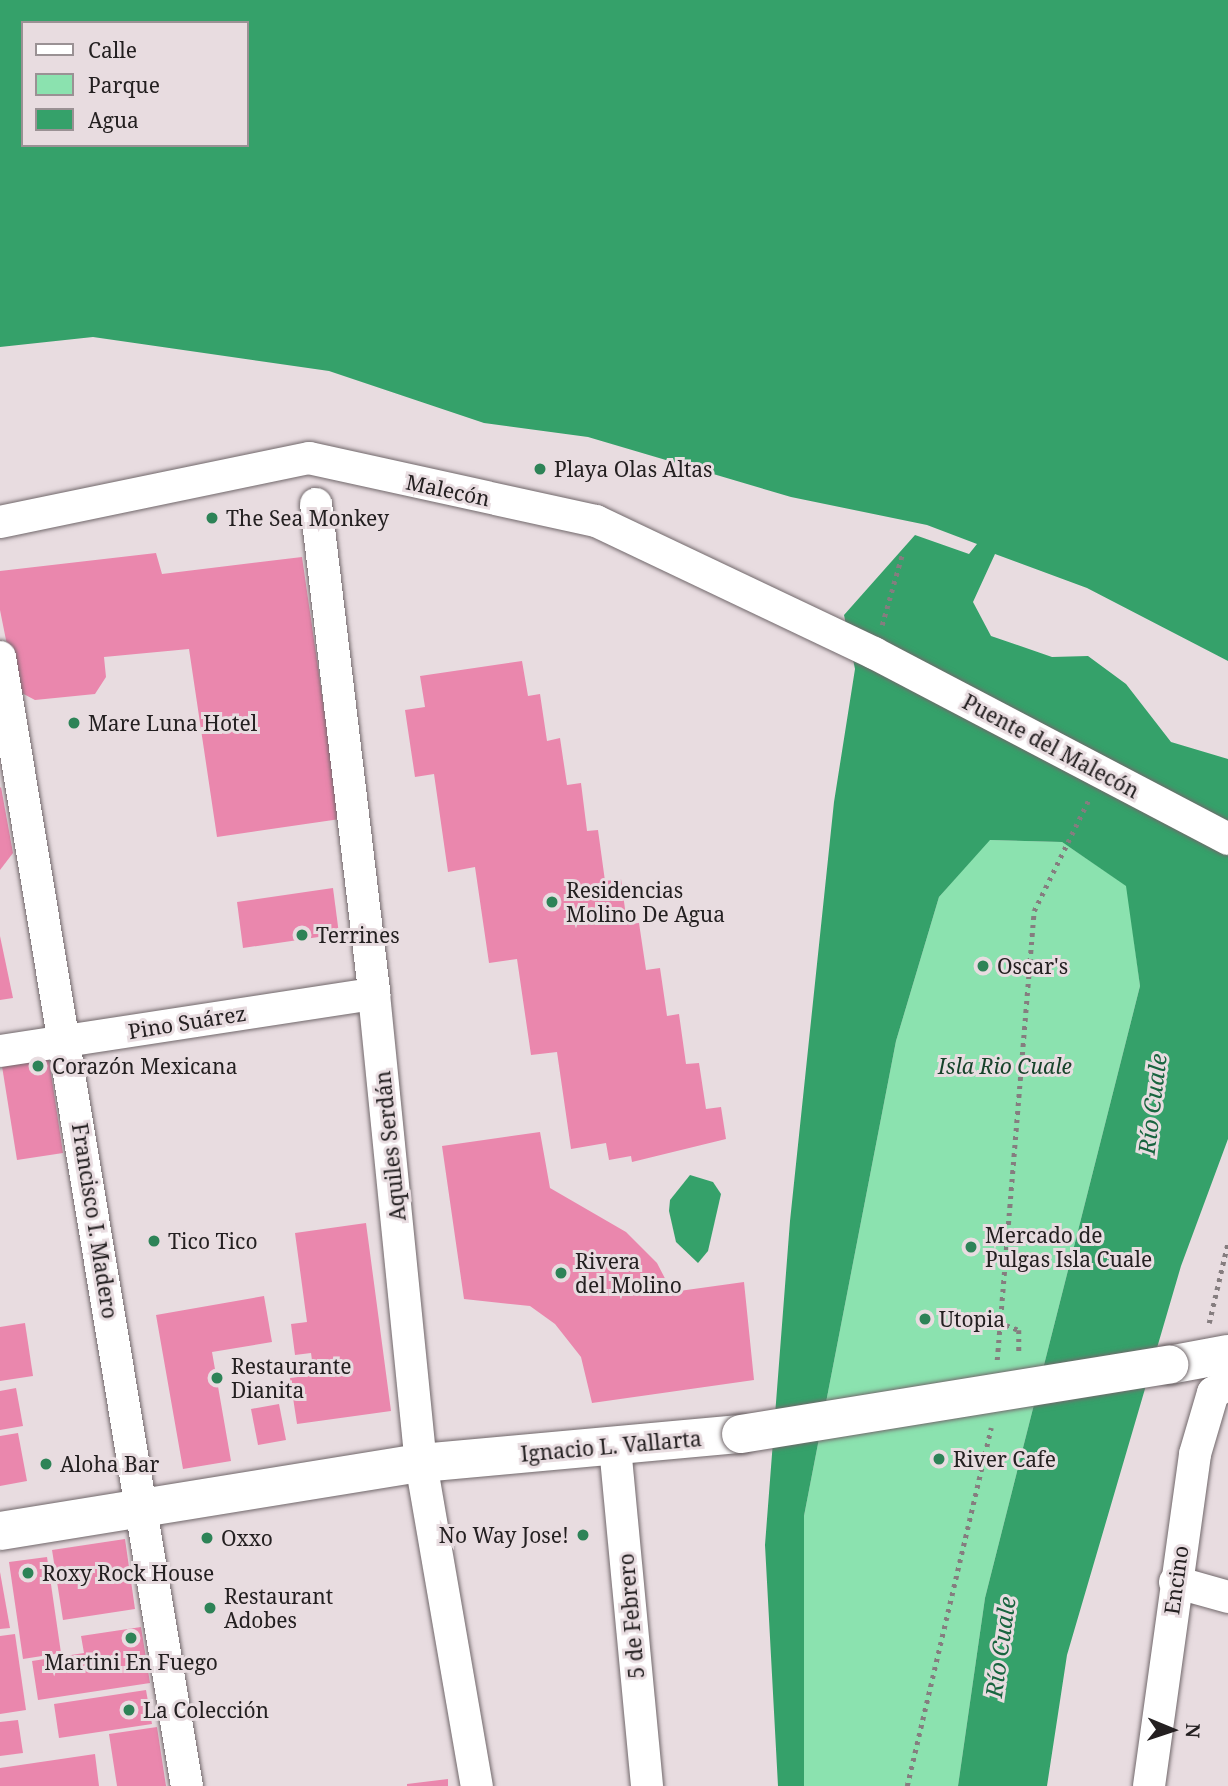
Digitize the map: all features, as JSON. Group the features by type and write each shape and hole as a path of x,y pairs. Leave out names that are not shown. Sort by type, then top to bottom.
{"main road":[{"name":"Ignacio L. Vallarta","path":"0,1531 421,1463 741,1434 1007,1381 1209,1364"}],"street":[{"name":"Malecón","path":"0,522 309,457 596,521 874,653"},
{"name":"Aquiles Serdán","path":"316,504 374,994 421,1463 477,1786"},
{"name":"Puente del Malecón","path":"874,653 1228,839"},
{"name":"Francisco I. Madero","path":"0,657 66,1041 138,1507 187,1786"},
{"name":"Pino Suárez","path":"0,1051 374,994"},
{"name":"Encino","path":"1149,1786 1175,1582 1195,1454 1213,1393 1209,1364"},
{"name":"5 de Febrero","path":"615,1447 647,1786"},
{"path":"1175,1582 1228,1597"}],"path":[{"path":"874,653 902,555"},
{"path":"1007,1381 998,1322 1034,911 1102,773"},
{"path":"1209,1364 1228,1242"},
{"path":"998,1322 1019,1330 1007,1381"},
{"path":"907,1786 992,1424"}],"green space":[{"name":"Isla Rio Cuale","path":"989,840 1062,842 1127,886 1140,986 985,1598 958,1786 804,1786 804,1516 896,1041 939,897"}],"water":[{"name":"Río Cuale","path":"0,0 1228,0 1228,661 1087,588 995,554 973,602 991,636 1052,657 1088,656 1126,684 1171,742 1228,759 1228,1139 1181,1266 1067,1655 1047,1786 958,1786 985,1598 1140,986 1126,886 1062,842 990,840 939,897 896,1041 804,1516 804,1786 778,1786 765,1545 790,1221 834,802 855,669 844,615 915,535 969,554 977,544 927,525 791,497 588,437 484,423 329,371 93,337 0,347"},
{"path":"690,1175 713,1182 721,1194 708,1251 698,1263 676,1242 669,1211 670,1200"}],"building":[{"path":"156,553 162,574 302,557 340,819 217,837 189,649 104,657 106,677 95,694 35,700 16,690 0,610 0,571"},
{"name":"Residencias Molino De Agua","path":"522,661 528,696 540,694 547,741 560,738 567,785 581,783 587,831 598,830 605,881 621,879 627,924 639,923 646,970 660,968 667,1016 679,1014 686,1064 699,1063 706,1109 721,1107 726,1139 632,1162 631,1156 609,1160 606,1143 571,1149 557,1052 531,1055 517,959 489,963 475,867 448,872 434,774 415,777 405,710 425,707 420,676"},
{"path":"0,788 13,853 0,870"},
{"path":"333,888 339,934 243,948 237,902"},
{"path":"0,936 13,998 0,1000"},
{"path":"48,1053 63,1153 17,1160 1,1060"},
{"name":"Rivera del Molino","path":"540,1132 550,1188 626,1232 657,1263 672,1292 744,1282 754,1380 592,1403 581,1357 555,1324 530,1306 464,1299 442,1146"},
{"path":"366,1223 391,1411 297,1424 290,1378 314,1375 311,1353 295,1355 291,1324 307,1322 295,1233"},
{"path":"264,1296 272,1342 212,1352 231,1461 183,1469 156,1315"},
{"path":"25,1323 33,1376 0,1381 0,1327"},
{"path":"16,1388 23,1426 0,1430 0,1391"},
{"path":"279,1404 286,1440 258,1445 251,1409"},
{"path":"18,1433 27,1481 0,1486 0,1436"},
{"path":"125,1539 135,1609 63,1620 52,1550"},
{"path":"47,1557 61,1653 23,1659 9,1562"},
{"path":"0,1572 10,1628 0,1629"},
{"path":"141,1627 150,1683 38,1700 32,1661 84,1653 81,1636"},
{"path":"15,1634 26,1710 0,1714 0,1636"},
{"path":"146,1690 152,1724 59,1738 54,1704"},
{"path":"18,1720 23,1753 0,1756 0,1722"},
{"path":"157,1727 166,1786 117,1786 109,1734"},
{"path":"95,1754 99,1786 0,1786 0,1768"},
{"path":"448,1779 448,1786 407,1786 407,1784"}],"place":[{"name":"Playa Olas Altas","path":"540,469"},
{"name":"The Sea Monkey","path":"212,518"},
{"name":"Mare Luna Hotel","path":"74,723"},
{"name":"Residencias Molino De Agua","path":"552,902"},
{"name":"Terrines","path":"302,935"},
{"name":"Oscar's","path":"983,966"},
{"name":"Corazón Mexicana","path":"38,1066"},
{"name":"Tico Tico","path":"154,1241"},
{"name":"Mercado de Pulgas Isla Cuale","path":"971,1247"},
{"name":"Rivera del Molino","path":"561,1273"},
{"name":"Utopia","path":"925,1319"},
{"name":"Restaurante Dianita","path":"217,1378"},
{"name":"River Cafe","path":"939,1459"},
{"name":"Aloha Bar","path":"46,1464"},
{"name":"No Way Jose!","path":"583,1535"},
{"name":"Oxxo","path":"207,1538"},
{"name":"Roxy Rock House","path":"28,1573"},
{"name":"Restaurant Adobes","path":"210,1608"},
{"name":"Martini En Fuego","path":"131,1638"},
{"name":"La Colección","path":"129,1710"}]}
